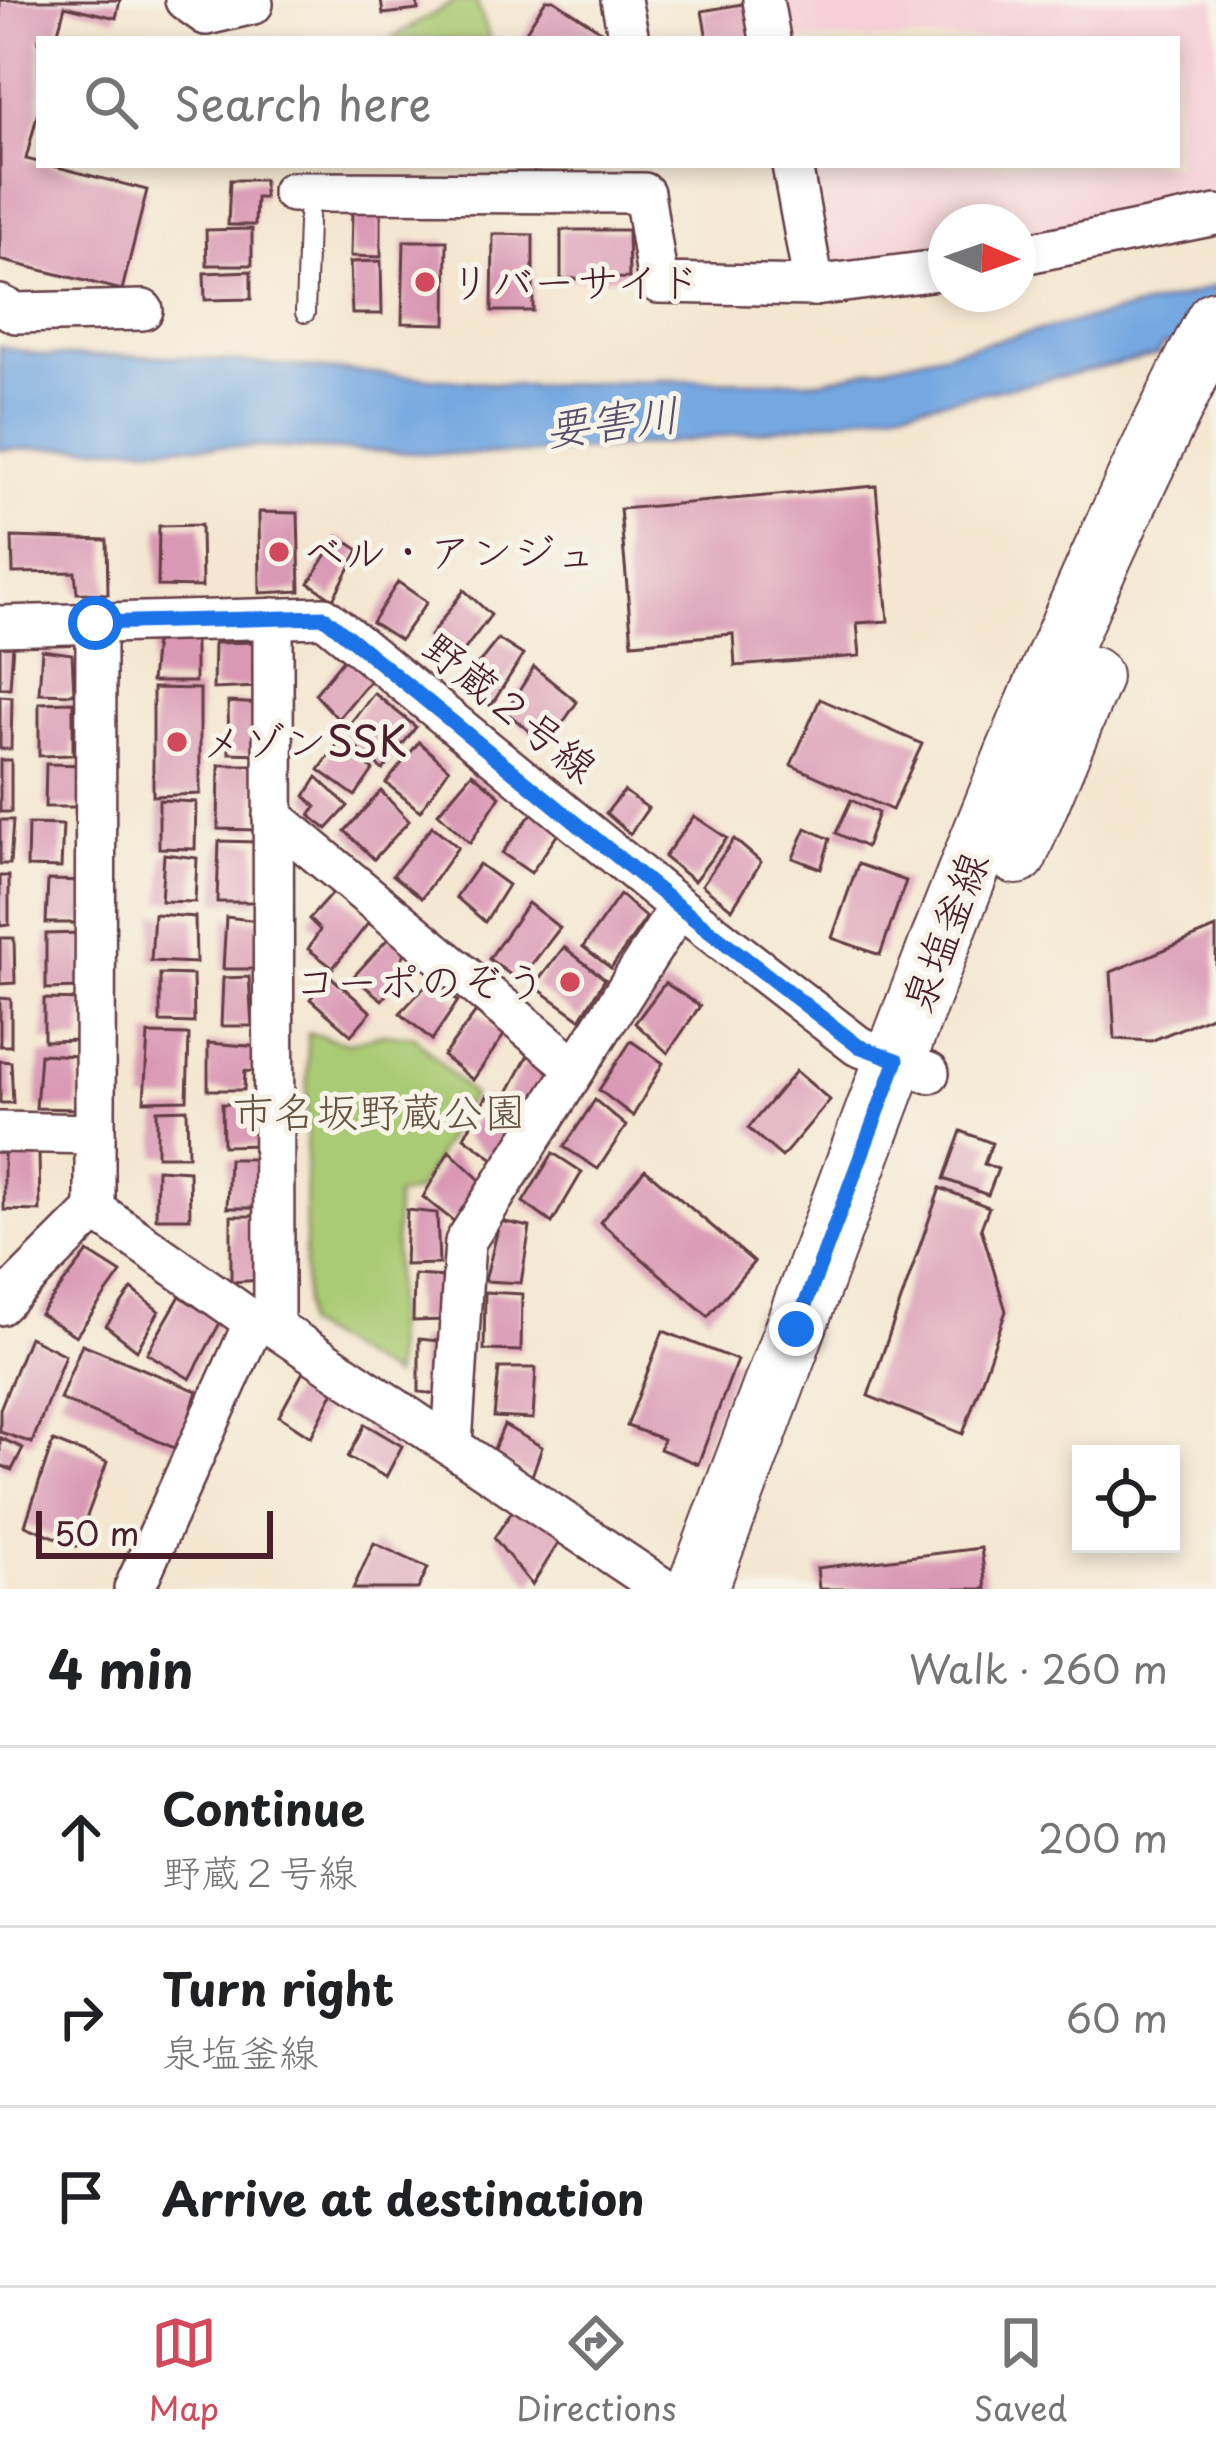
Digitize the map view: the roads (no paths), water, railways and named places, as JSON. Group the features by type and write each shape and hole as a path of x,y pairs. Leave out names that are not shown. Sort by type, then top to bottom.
{"main road":[{"name":"泉塩釜線","path":"697,1589 913,1067 1013,753 1196,414 1216,321"},
{"path":"736,1589 913,1067"}],"street":[{"path":"185,0 206,15 253,2"},
{"path":"621,0 628,36"},
{"path":"763,0 769,36"},
{"path":"793,168 814,286"},
{"path":"300,192 644,193 658,283 814,286 928,271"},
{"path":"1036,251 1216,215"},
{"path":"0,305 16,313 143,310"},
{"name":"野蔵２号線","path":"0,626 324,617 679,907 858,1046 913,1067"},
{"path":"134,1589 264,1325 273,619"},
{"path":"0,1305 95,1210 95,623"},
{"path":"273,817 576,1068"},
{"path":"452,1444 465,1243 679,907"},
{"path":"0,1132 95,1134"},
{"path":"95,1210 664,1589"}],"lane":[{"path":"300,192 305,314"}],"water":[{"name":"要害川","path":"1216,285 1216,339 1163,345 1158,355 995,390 749,433 501,454 219,446 0,450 0,346 46,356 169,356 527,386 661,380 820,381 1183,297"}],"place":[{"name":"リバーサイド","path":"425,282"},
{"name":"ベル・アンジュ","path":"279,552"},
{"name":"メゾンSSK","path":"177,742"},
{"name":"コーポのぞう","path":"570,982"}],"park label":[{"name":"市名坂野蔵公園","path":"379,1112"}]}
